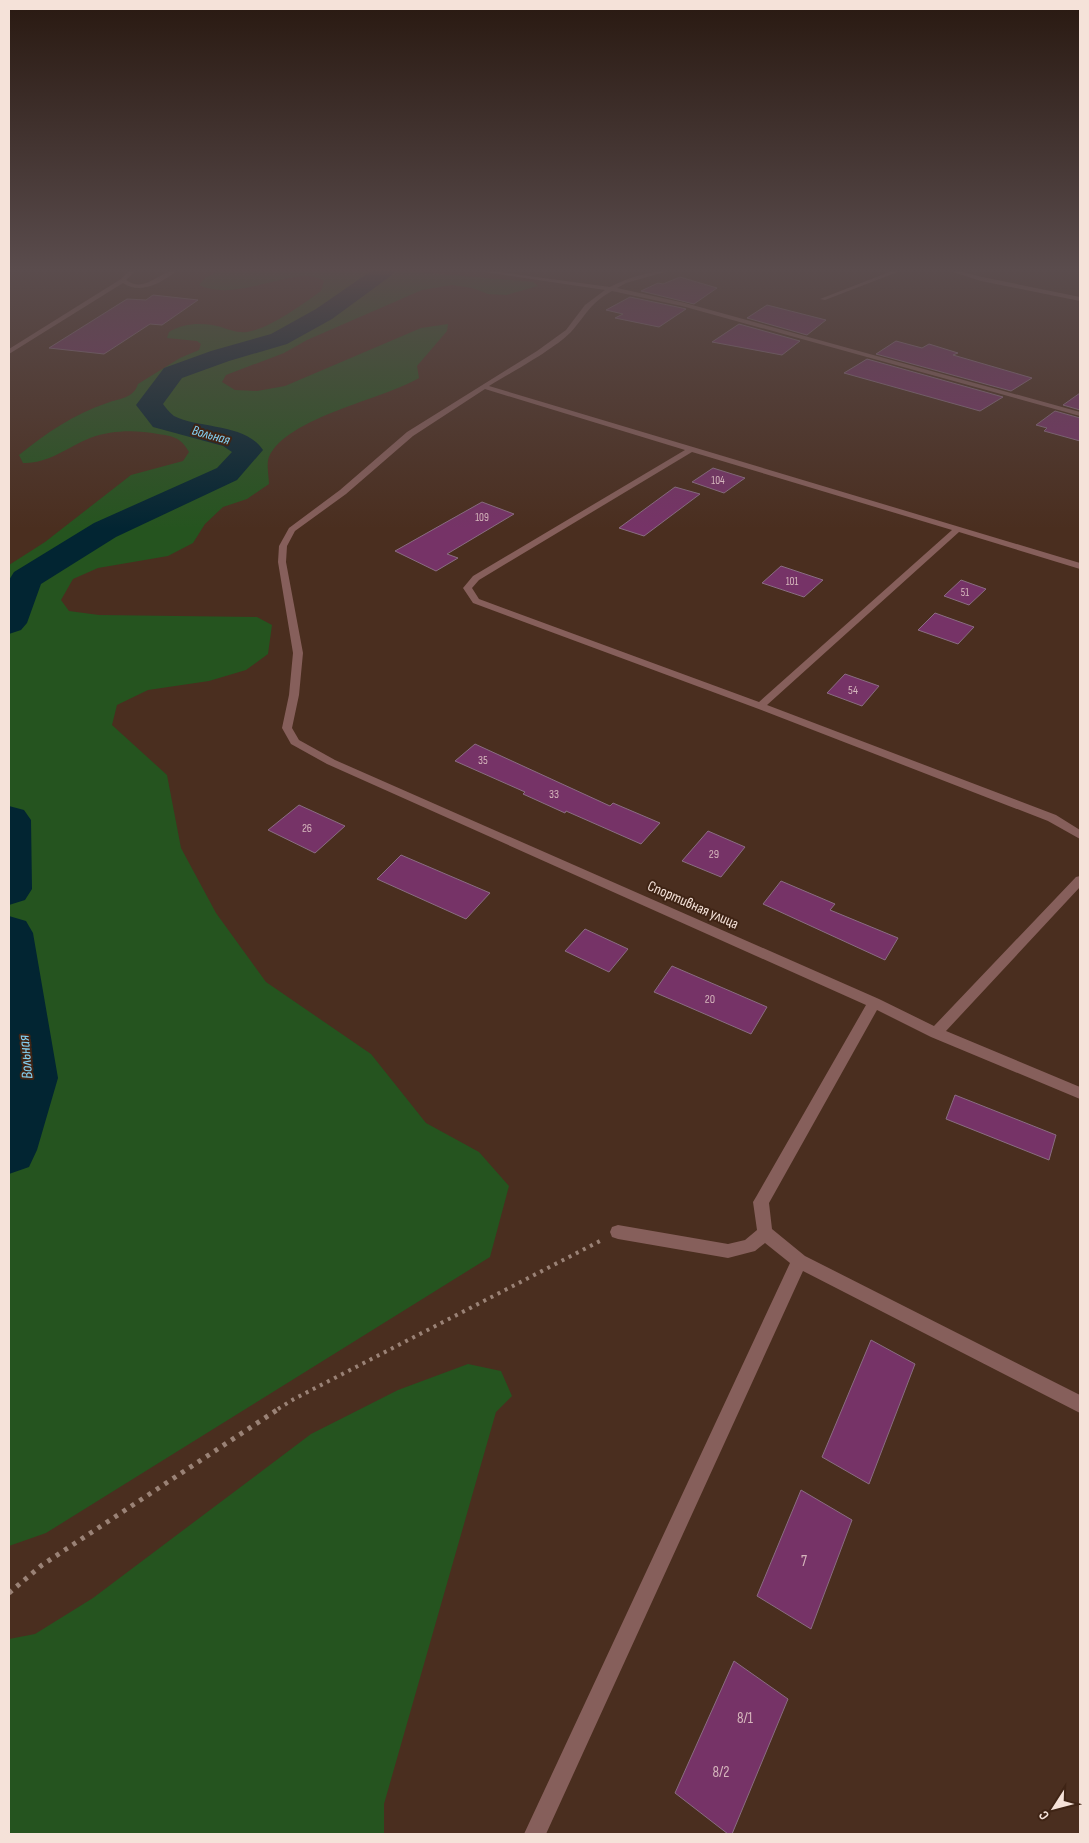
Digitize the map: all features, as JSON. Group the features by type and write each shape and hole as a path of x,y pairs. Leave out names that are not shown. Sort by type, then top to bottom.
{"street":[{"path":"484,387 529,357"},
{"path":"877,357 1080,414"},
{"path":"484,387 1080,566"},
{"name":"Спортивная улица","path":"484,387 410,434 343,492 292,530 283,546 282,562 298,653 294,695 287,728 295,742 331,762 936,1032 1080,1093"},
{"path":"692,449 476,578 468,588 476,601 760,706 1052,818 1080,835"},
{"path":"760,706 957,530"},
{"path":"936,1032 1080,880"},
{"path":"874,1003 761,1202 765,1233 799,1261 1080,1404"},
{"path":"618,1232 728,1251 749,1246 765,1233"},
{"path":"535,1834 799,1261"}],"path":[{"path":"9,1593 42,1565 294,1399 618,1232"}],"green space":[{"path":"273,357 226,375 222,382 235,390 257,391 285,386 353,357 425,357 417,366 419,378 315,420 279,443 268,460 269,484 247,499 223,507 205,524 193,543 168,556 98,568 73,579 61,600 69,611 99,615 257,617 272,625 268,654 246,670 209,681 148,690 117,705 112,725 167,775 181,848 216,913 266,982 371,1054 426,1123 479,1152 509,1186 490,1257 46,1533 9,1546 9,565 45,542 131,475 183,461 189,452 180,441 173,437 132,431 107,433 90,438 49,458 32,463 23,463 19,455 61,425 83,413 133,393 138,384 180,358"},
{"path":"468,1364 501,1371 512,1396 496,1412 384,1804 384,1834 9,1834 9,1639 35,1634 93,1598 311,1434 398,1390"}],"building":[{"path":"887,357 960,357 1032,378 1011,391"},
{"path":"867,359 1003,397 980,411 844,373"},
{"path":"1080,393 1080,410 1063,405"},
{"path":"1055,411 1080,418 1080,441 1044,431 1047,428 1036,425"},
{"path":"713,468 745,478 724,493 692,482"},
{"path":"675,487 700,494 644,536 619,528"},
{"path":"482,502 514,514 447,554 458,558 436,571 395,551"},
{"path":"781,566 823,580 804,597 762,583"},
{"path":"961,580 986,589 969,605 944,596"},
{"path":"935,613 974,627 958,644 918,630"},
{"path":"845,674 879,686 862,706 827,693"},
{"path":"475,744 610,806 613,803 660,823 641,844 566,811 565,813 523,794 525,792 455,761"},
{"path":"299,805 345,826 315,853 268,830"},
{"path":"708,831 745,847 721,877 682,861"},
{"path":"401,855 490,893 466,919 377,879"},
{"path":"781,881 835,904 830,910 898,938 885,960 763,904"},
{"path":"585,929 628,949 609,972 565,951"},
{"path":"672,966 767,1007 751,1034 654,992"},
{"path":"955,1095 1056,1135 1049,1160 946,1119"},
{"path":"871,1340 915,1364 869,1484 822,1457"},
{"path":"801,1490 852,1520 811,1629 757,1596"},
{"path":"734,1661 788,1699 732,1834 728,1834 675,1793"}],"waterway":[{"name":"Вольная","path":"9,623 26,579 105,530 227,474 249,450 233,440 163,421 149,405 173,373 217,357"},
{"name":"Вольная","path":"9,820 9,889"},
{"name":"Вольная","path":"9,933 31,1078 9,1150"}]}
